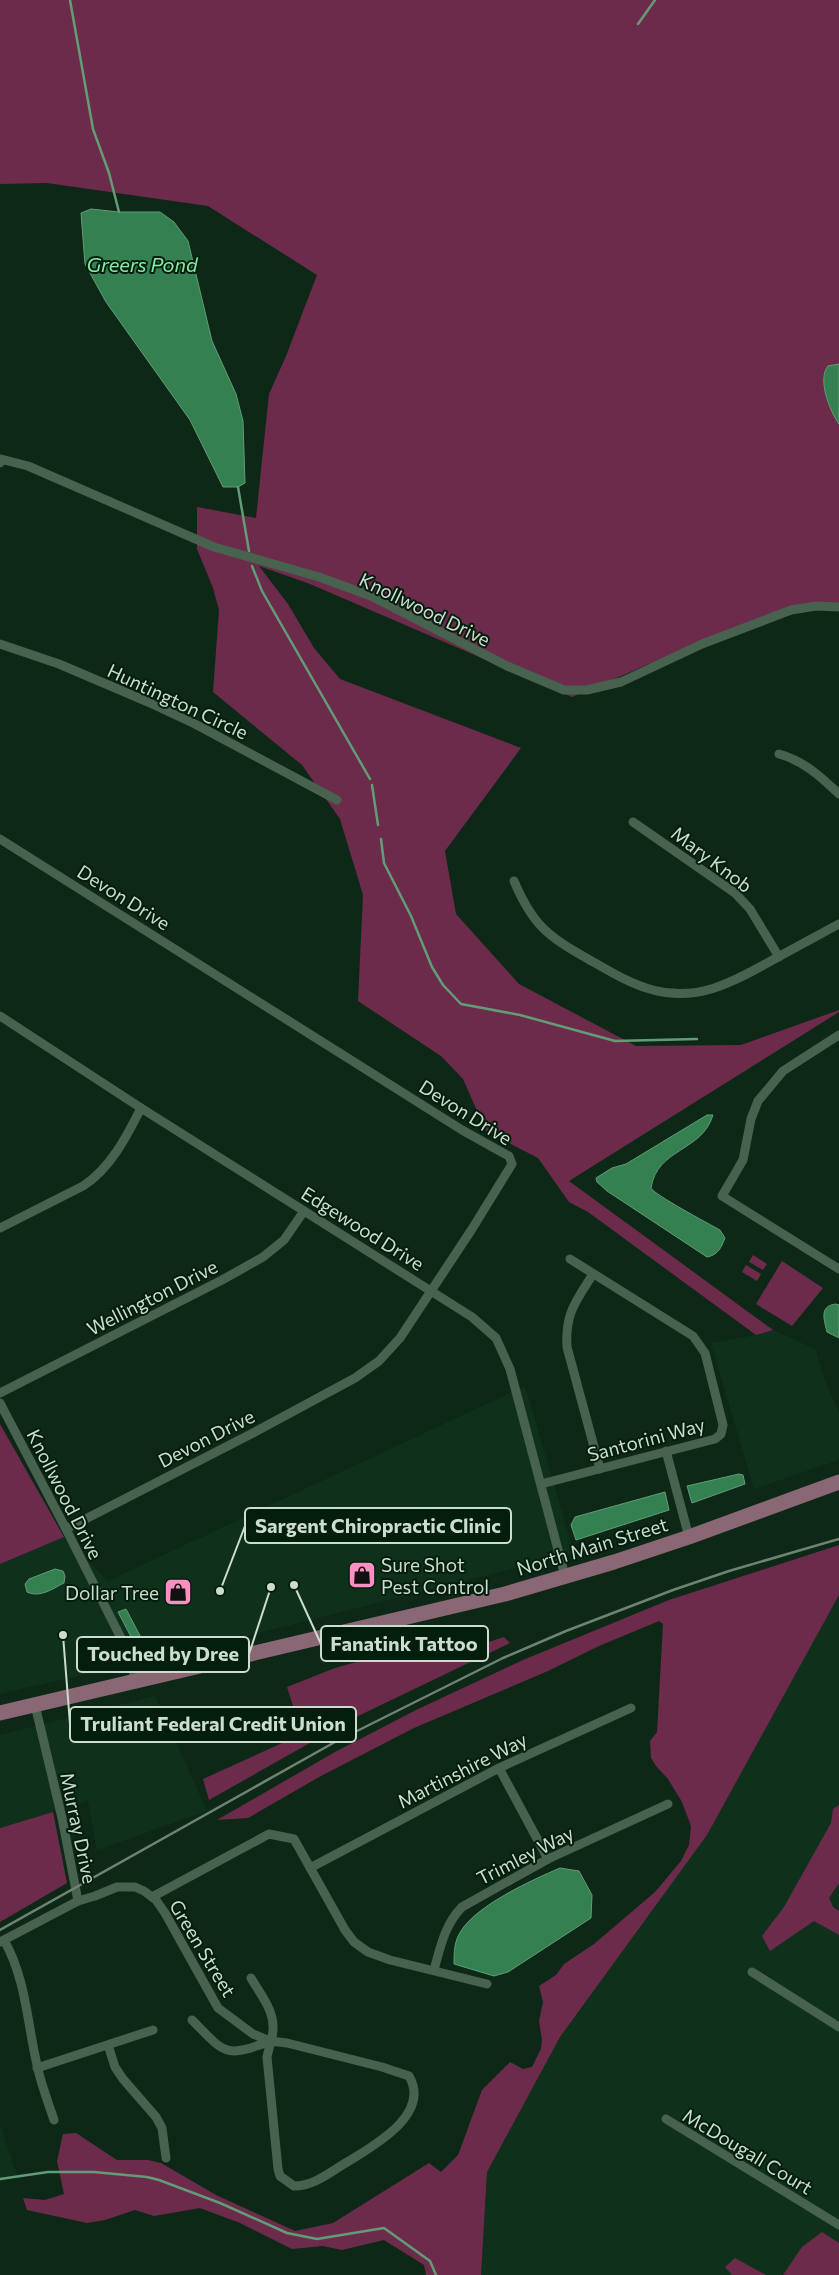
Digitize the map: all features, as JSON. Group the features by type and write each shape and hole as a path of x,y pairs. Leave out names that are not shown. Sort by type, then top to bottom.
{"main road":[{"name":"North Main Street","path":"0,1713 438,1611 614,1562 689,1537 839,1482"}],"street":[{"name":"Knollwood Drive","path":"0,463 1,460 28,466 214,547 319,577 371,596 507,666 564,690 587,690 621,682 702,644 791,610 816,606 839,607"},
{"name":"Huntington Circle","path":"0,644 59,664 156,706 212,733 337,800"},
{"path":"779,754 795,758 806,765 839,794"},
{"name":"Mary Knob","path":"633,822 735,893 750,908 779,956"},
{"name":"Devon Drive","path":"0,839 462,1130 509,1156 512,1164 507,1175 400,1338 367,1370 253,1433 66,1529"},
{"path":"514,881 524,906 547,933 620,976 655,991 682,994 715,989 730,984 839,924"},
{"name":"Edgewood Drive","path":"0,1016 483,1325 502,1348 510,1369 565,1576"},
{"path":"838,1266 722,1196 744,1160 751,1119 758,1101 783,1071 839,1035"},
{"path":"0,1228 83,1186 95,1177 111,1159 142,1108"},
{"name":"Wellington Drive","path":"0,1393 263,1257 284,1240 304,1211"},
{"name":"Santorini Way","path":"540,1484 715,1439 721,1434 723,1425 705,1353 693,1336 570,1260"},
{"path":"593,1274 567,1319 566,1332 567,1347 600,1469"},
{"name":"Knollwood Drive","path":"0,1403 128,1652 136,1682"},
{"path":"666,1452 689,1537"},
{"name":"Murray Drive","path":"2,1941 78,1901 66,1837 35,1705"},
{"name":"Martinshire Way","path":"310,1868 499,1768 631,1708"},
{"path":"499,1768 548,1859"},
{"name":"Trimley Way","path":"434,1970 444,1935 454,1915 462,1907 548,1859 668,1804"},
{"path":"152,1897 269,1834 294,1839 344,1930 354,1942 368,1952 390,1960 487,1984"},
{"name":"Green Street","path":"78,1901 124,1886 135,1887 152,1897 165,1913 218,2008 253,2034 270,2041"},
{"path":"2,1941 13,1956 23,1985 37,2068 54,2120"},
{"path":"752,1972 839,2027"},
{"path":"192,2020 213,2041 231,2052 241,2052 270,2041 287,2043 382,2067 409,2076 413,2083 415,2094 404,2118 383,2139 312,2184 294,2186 280,2176 267,2057 270,2041 273,2026 271,2015 251,1978"},
{"path":"37,2068 153,2030"},
{"path":"108,2045 115,2067 156,2117 162,2128 166,2158"},
{"name":"McDougall Court","path":"666,2119 839,2225"}],"shaded area":[{"path":"0,0 839,0 839,611 826,605 728,630 572,697 310,584 259,566 288,604 314,648 340,679 521,748 445,851 456,914 519,984 636,1046 741,1045 839,1010 839,1012 569,1181 773,1330 756,1335 588,1212 569,1202 538,1158 486,1131 463,1079 441,1056 358,1001 363,895 340,819 302,765 213,692 219,610 213,588 197,549 197,507 256,518 269,394 286,356 317,275 208,206 47,183 0,184"},
{"path":"753,1255 767,1264 763,1270 749,1262"},
{"path":"782,1261 823,1288 792,1326 756,1304"},
{"path":"746,1265 761,1274 757,1281 742,1272"},
{"path":"773,1330 815,1349 825,1381 839,1412 839,1460 754,1489 711,1343"},
{"path":"525,1386 574,1553 219,1643 0,1694 0,1564 64,1537 108,1581"},
{"path":"0,1424 64,1537 0,1564"},
{"path":"839,1545 839,1595 707,1835 560,2037 487,2172 481,2275 426,2275 424,2265 384,2240 342,2250 323,2246 292,2249 240,2223 200,2208 154,2216 135,2210 105,2220 87,2223 27,2210 23,2198 45,2200 64,2194 57,2161 63,2134 76,2133 117,2160 148,2160 161,2163 216,2195 295,2231 333,2223 429,2163 441,2172 458,2155 482,2090 510,2062 523,2069 532,2067 541,2049 542,2040 539,2021 543,2002 539,1986 556,1975 564,1964 594,1944 655,1892 681,1861 689,1845 691,1826 682,1802 668,1779 651,1758 650,1741 657,1732 663,1624 659,1621 599,1646 548,1671 414,1728 319,1777 248,1818 217,1820 335,1752 416,1710 523,1660 669,1600"},
{"path":"839,1595 839,2275 481,2275 487,2172 560,2037 707,1835"},
{"path":"504,1637 510,1643 354,1718 209,1800 203,1779 289,1740 303,1737 287,1687 335,1668 396,1651 449,1655"},
{"path":"155,1696 207,1811 97,1850 88,1801 0,1828 0,1735"},
{"path":"839,1805 839,1883 829,1898 833,1907 839,1911 839,1935 814,1921 770,1951 762,1936 784,1907 831,1823 833,1809"},
{"path":"53,1812 67,1883 0,1922 0,1828"},
{"path":"0,2124 17,2176 0,2182"},
{"path":"822,2232 839,2243 839,2275 783,2275 802,2247"},
{"path":"735,2258 766,2275 732,2275 725,2267"}],"water":[{"name":"Greers Pond","path":"91,209 119,212 160,212 174,222 188,241 212,341 236,394 243,421 245,483 238,487 223,487 190,420 106,302 85,264 81,213"},
{"path":"839,364 839,424 826,395 824,379 828,366"},
{"path":"707,1115 713,1115 707,1127 700,1136 670,1157 662,1165 655,1175 651,1188 671,1202 720,1230 725,1238 722,1245 716,1253 707,1257 607,1191 597,1182 596,1178 612,1168 626,1164"},
{"path":"839,1305 839,1338 827,1332 824,1318 827,1307"},
{"path":"739,1474 743,1475 745,1484 692,1503 687,1486"},
{"path":"665,1492 669,1510 576,1540 571,1525 575,1517"},
{"path":"55,1569 63,1571 65,1576 64,1583 37,1594 27,1592 25,1584 29,1579"},
{"path":"126,1609 147,1649 139,1652 118,1612"},
{"path":"560,1868 579,1871 592,1895 591,1918 508,1972 494,1976 454,1964 454,1951 457,1939 469,1921 506,1894"}],"waterway":[{"path":"70,0 93,129 109,173 119,212"},
{"path":"638,24 655,0"},
{"path":"238,487 249,551"},
{"path":"252,566 262,591 370,779"},
{"path":"372,785 378,825"},
{"path":"381,839 384,863 411,916 432,967 443,985 461,1004 520,1015 615,1041 697,1039"},
{"path":"0,2179 48,2172 94,2172 147,2177 220,2203 287,2233 317,2239 384,2228 430,2261 436,2275"}],"railway":[{"path":"0,1930 335,1742 503,1658 566,1631 673,1590 729,1571 839,1539"}],"place":[{"name":"Sure Shot Pest Control","path":"362,1575"},
{"name":"Fanatink Tattoo","path":"294,1585"},
{"name":"Touched by Dree","path":"271,1587"},
{"name":"Sargent Chiropractic Clinic","path":"220,1591"},
{"name":"Dollar Tree","path":"178,1592"},
{"name":"Truliant Federal Credit Union","path":"63,1635"}]}
